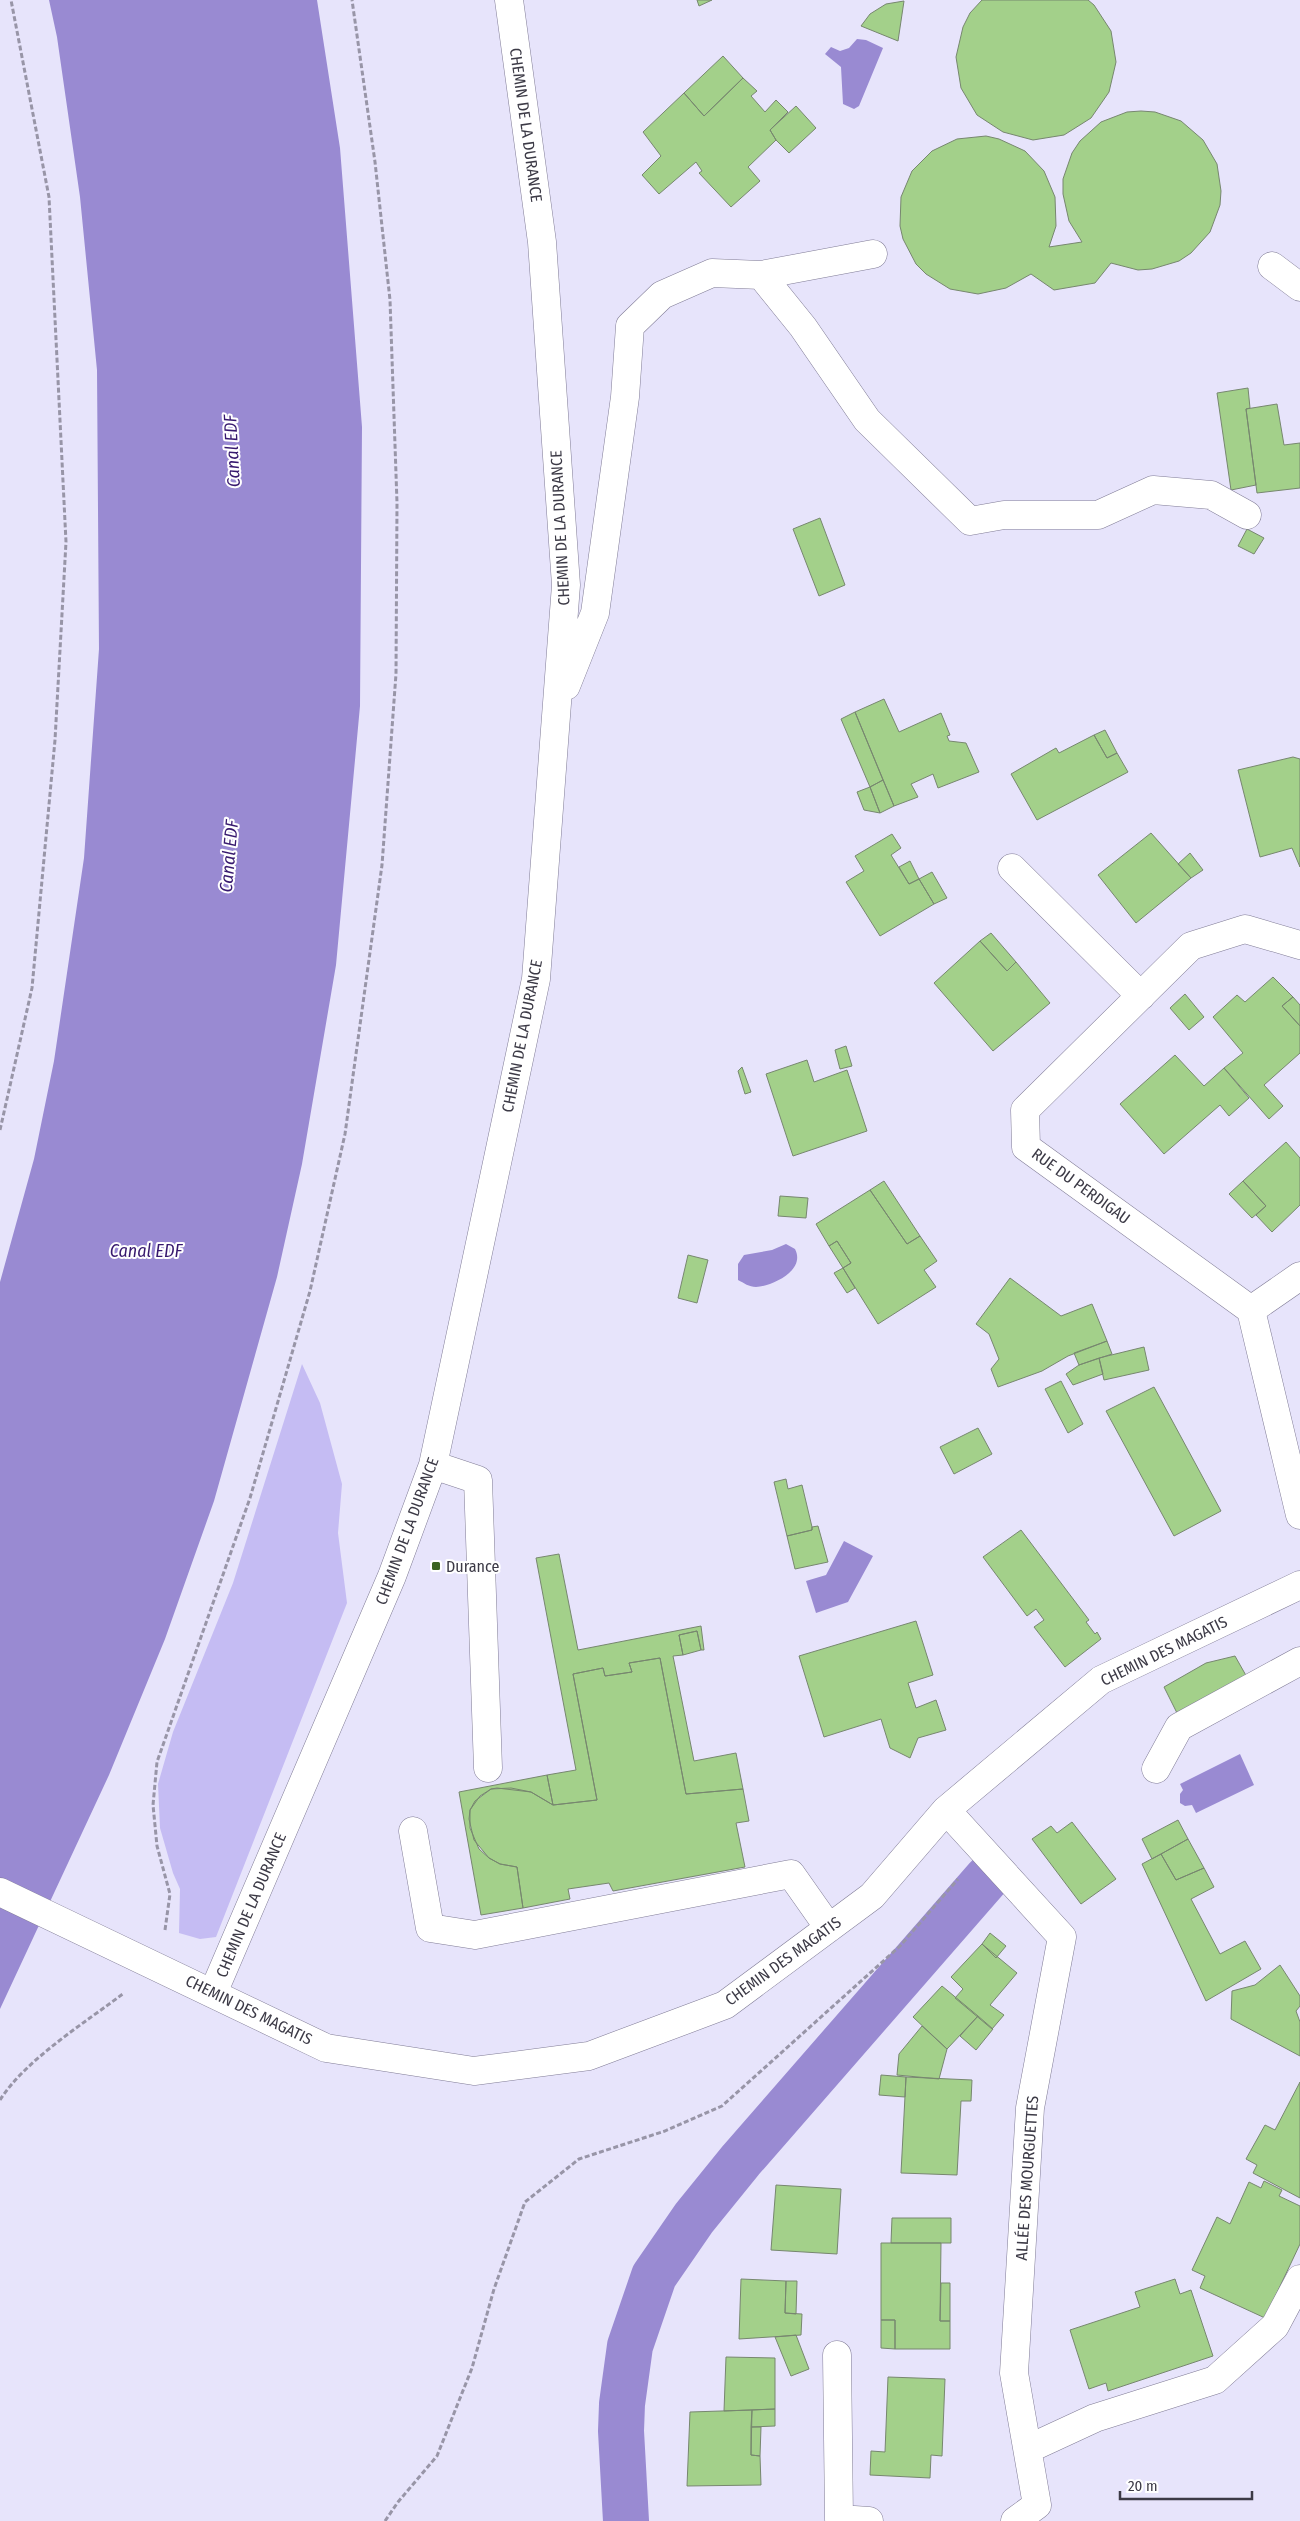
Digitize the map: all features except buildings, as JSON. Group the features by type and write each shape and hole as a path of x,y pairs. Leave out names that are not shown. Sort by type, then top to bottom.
{"street":[{"name":"CHEMIN DE LA DURANCE","path":"212,1993 392,1576 433,1465 536,979 566,585 542,242 510,0"},
{"path":"557,711 595,612 625,397 630,326 662,295 712,273 761,275 873,254"},
{"path":"1272,266 1300,288"},
{"path":"761,275 804,327 867,420 970,521 1004,515 1098,515 1154,490 1211,495 1247,515"},
{"path":"1012,868 1141,996"},
{"name":"RUE DU PERDIGAU","path":"1251,1310 1026,1147 1025,1110 1191,946 1245,929 1300,945"},
{"path":"1300,1276 1251,1310 1300,1515"},
{"path":"433,1465 478,1480 488,1768"},
{"name":"CHEMIN DES MAGATIS","path":"0,1892 326,2048 474,2071 590,2056 725,2005 872,1896 946,1810 1101,1680 1300,1584"},
{"path":"1156,1769 1179,1727 1300,1661"},
{"name":"ALLÉE DES MOURGUETTES","path":"946,1810 1062,1937 1030,2108 1014,2372 1037,2505 1015,2521"},
{"path":"413,1832 430,1928 475,1935 791,1874 829,1928"},
{"path":"1028,2449 1096,2418 1214,2380 1275,2326 1300,2279"},
{"path":"837,2355 839,2519 869,2521"}],"path":[{"path":"0,1130 32,988 55,740 66,542 49,197 11,0"},
{"path":"0,2100 8,2088 46,2052 159,1967 170,1894 157,1846 153,1805 157,1762 250,1498 310,1291 345,1134 382,865 396,674 394,435 390,300 375,162 352,0"},
{"path":"385,2521 398,2502 437,2456 472,2368 494,2289 525,2202 579,2160 665,2131 722,2106 900,1946 951,1888 980,1848"}],"shaded area":[{"path":"302,1364 320,1403 342,1484 338,1533 347,1603 216,1937 200,1939 179,1933 180,1889 173,1873 160,1828 158,1784 173,1732 233,1583"}],"water":[{"name":"Canal EDF","path":"49,0 317,0 340,148 362,427 360,706 336,965 302,1164 277,1277 214,1501 165,1639 109,1775 0,2009 0,1282 34,1159 54,1061 84,858 99,649 97,370 80,197 57,37"},
{"path":"857,39 866,40 883,48 859,106 854,109 843,104 841,67 825,54 831,47 840,51 849,48"},
{"path":"786,1244 795,1249 797,1257 796,1264 786,1275 771,1284 756,1287 749,1286 738,1280 738,1264 744,1255 772,1250"},
{"path":"844,1541 873,1556 848,1602 816,1613 806,1581 826,1575"},
{"path":"1240,1754 1254,1785 1196,1813 1192,1805 1185,1806 1180,1803 1180,1794 1183,1790 1180,1784"}],"waterway":[{"path":"626,2521 621,2431 622,2404 630,2346 654,2276 694,2218 741,2160 987,1878"}],"place":[{"name":"Durance","path":"436,1566"}]}
